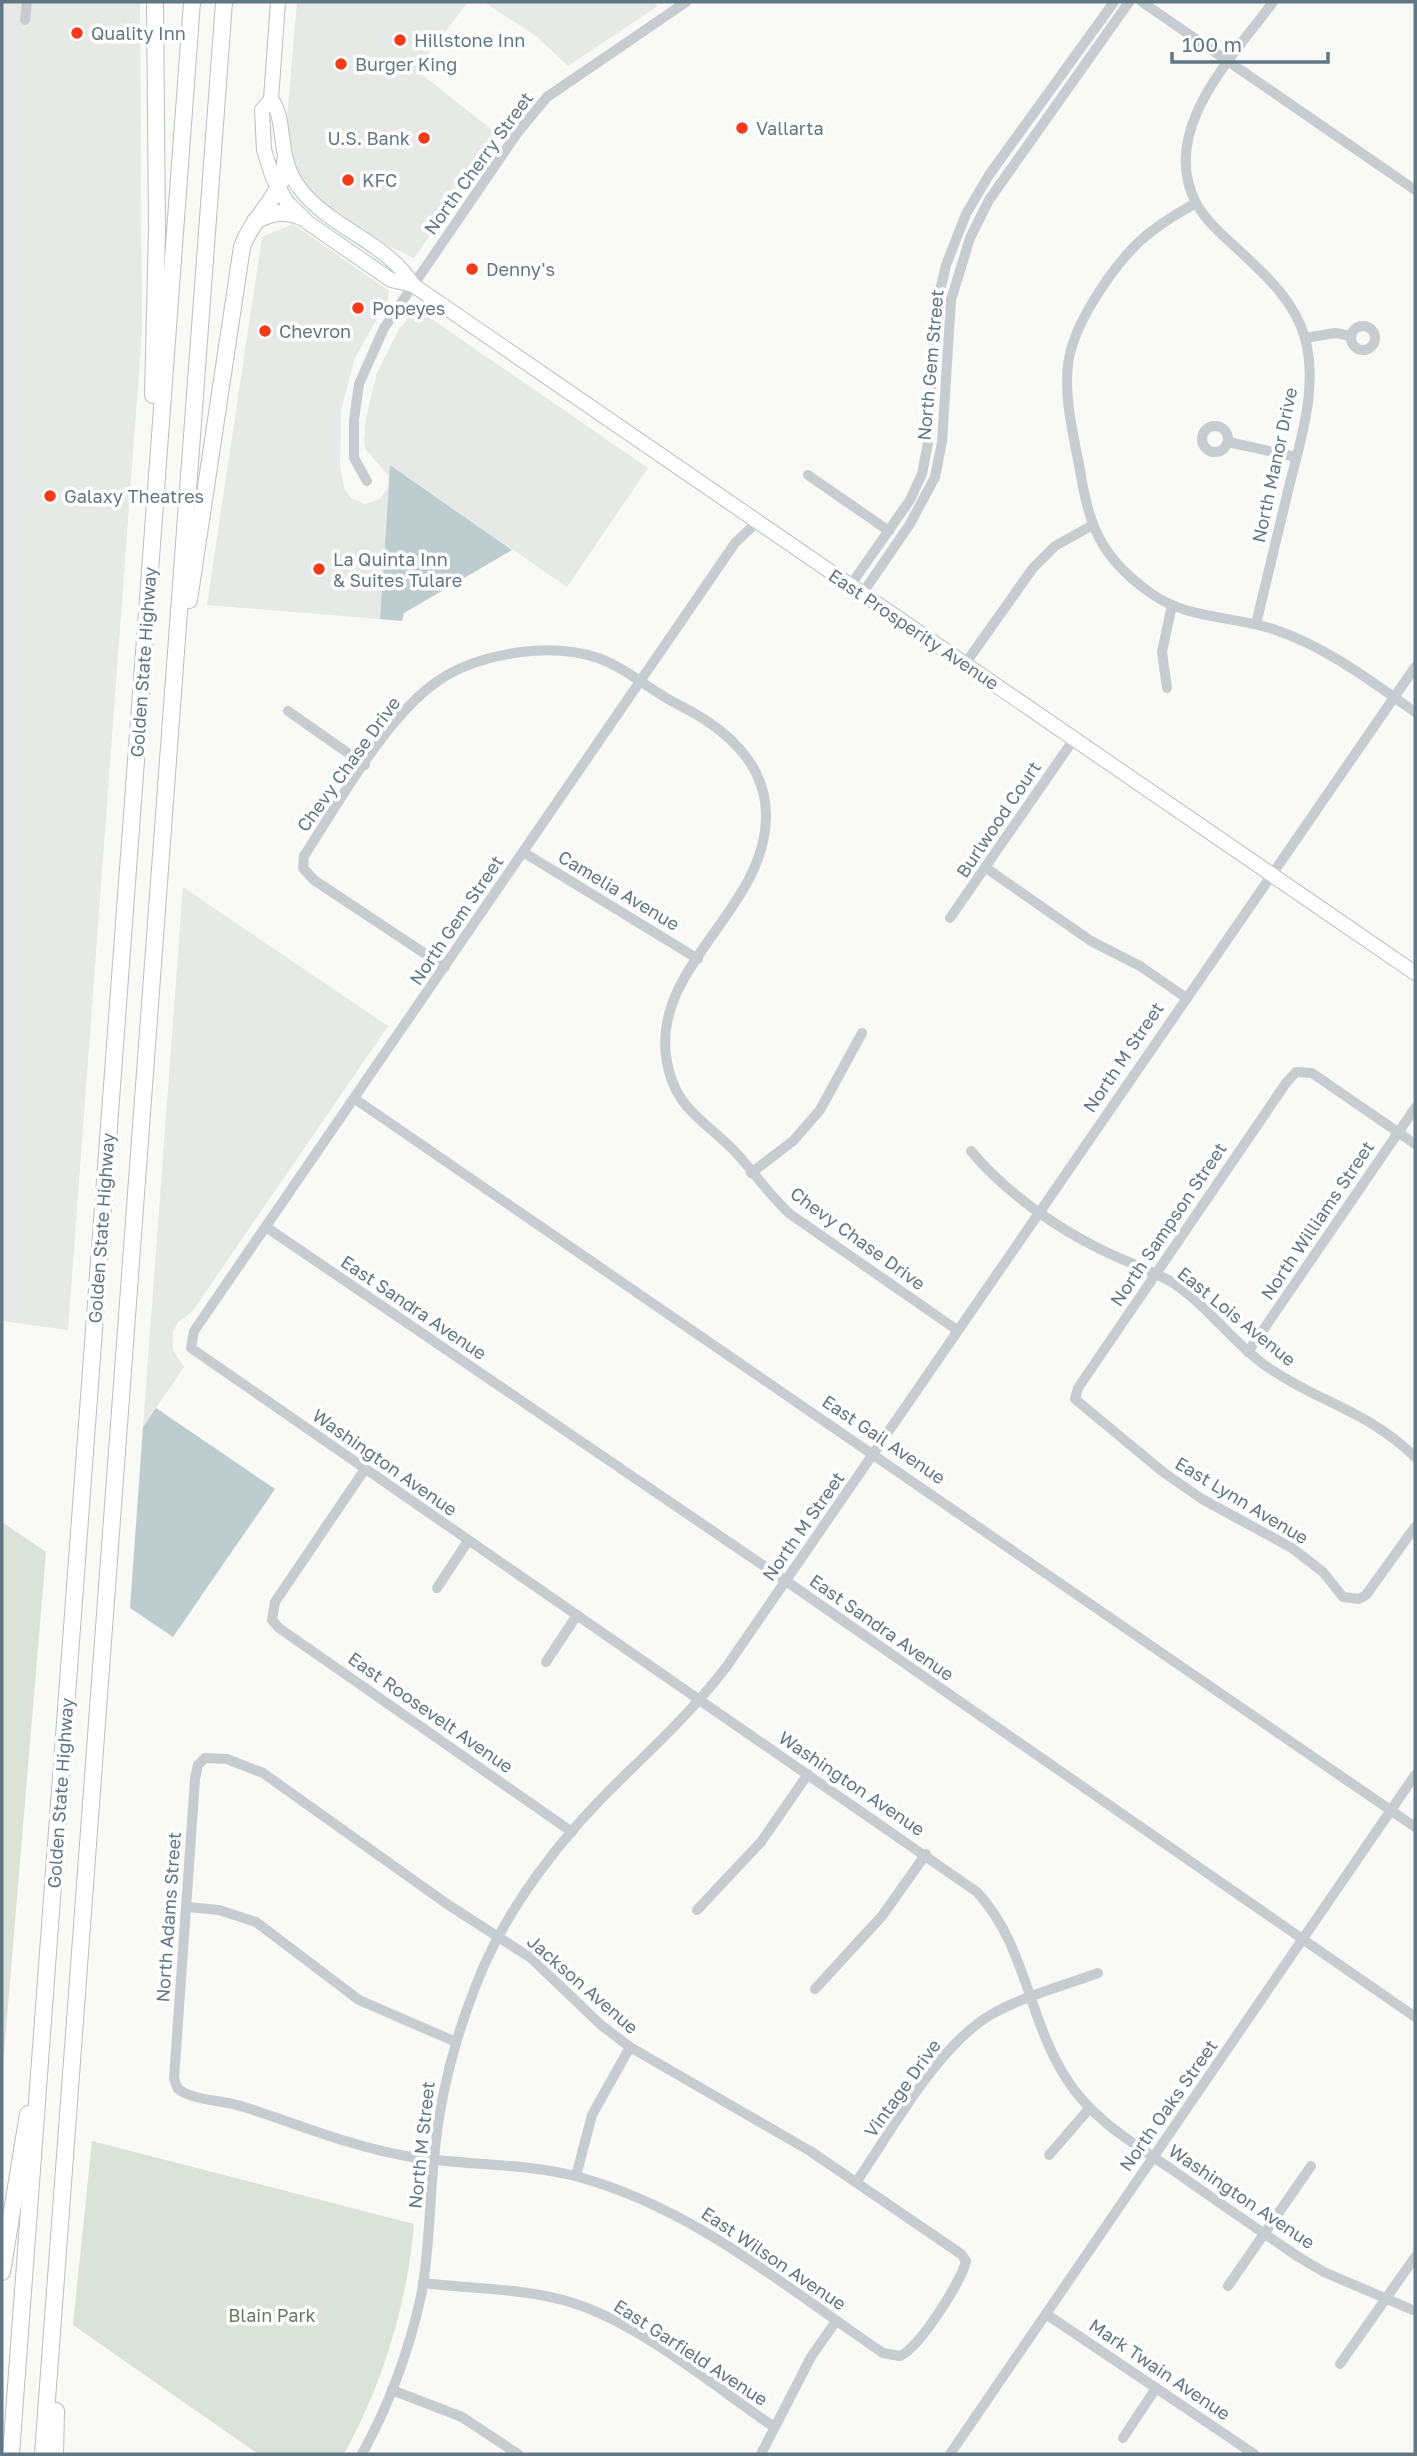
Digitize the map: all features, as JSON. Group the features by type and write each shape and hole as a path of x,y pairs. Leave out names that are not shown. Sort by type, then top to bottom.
{"highway":[{"path":"155,2 157,231 152,421 158,457"},
{"name":"Golden State Highway","path":"11,2454 192,2"},
{"name":"Golden State Highway","path":"43,2454 224,2"},
{"path":"175,660 187,610 239,259 253,222 279,191 285,161"},
{"path":"253,222 275,212 291,212 301,217"},
{"path":"2,2272 27,2116 37,2097"},
{"path":"53,2308 60,2328 55,2454"}],"main road":[{"path":"271,99 278,2"},
{"name":"East Prosperity Avenue","path":"413,285 403,268 310,200 297,186 285,161 279,134 279,110 271,99 262,110 262,135 268,166 279,191 301,217 391,280 413,285 1415,973"}],"street":[{"path":"25,20 27,2"},
{"name":"North Cherry Street","path":"367,481 354,458 354,420 359,384 384,328 518,132 547,97 686,2"},
{"name":"North Gem Street","path":"856,590 889,531 914,494 925,460 936,308 956,236 989,175 1114,2"},
{"name":"North Gem Street","path":"856,590 910,524 935,477 942,442 951,300 970,238 994,192 1129,2"},
{"path":"1142,2 1415,190"},
{"name":"North Manor Drive","path":"1256,624 1296,457 1309,386 1305,338 1282,293 1220,233 1196,203 1186,164 1190,127 1199,108 1273,2"},
{"path":"1196,203 1138,243 1086,315 1073,342 1068,365 1068,400 1091,526 1124,571 1155,596 1193,613 1256,624 1297,638 1415,712"},
{"path":"1305,338 1335,333 1351,336"},
{"path":"1228,442 1296,457"},
{"path":"808,475 889,531"},
{"name":"North Gem Street","path":"190,1342 194,1331 735,543 757,522"},
{"path":"965,664 1033,568 1055,546 1091,526"},
{"path":"1167,688 1162,652 1172,605"},
{"name":"Chevy Chase Drive","path":"445,967 314,880 303,868 304,856 365,765 416,699 438,680 499,655 550,650 606,662 719,727 748,760 762,795 766,815 761,856 751,880 684,981 669,1014 666,1056 671,1078 690,1112 739,1156 751,1173 790,1214 957,1330"},
{"name":"North M Street","path":"362,2454 392,2390 413,2328 430,2235 433,2160 444,2090 456,2042 477,1982 500,1937 536,1880 572,1832 699,1701 786,1581 1185,997 1415,667"},
{"path":"288,710 365,765"},
{"name":"Burlwood Court","path":"950,918 1074,738"},
{"name":"Camelia Avenue","path":"523,852 698,959"},
{"path":"986,868 1091,941 1140,966 1185,997"},
{"path":"751,1173 793,1140 820,1110 862,1034"},
{"name":"North Sampson Street","path":"1075,1399 1078,1388 1155,1274 1296,1072 1312,1073 1398,1132"},
{"name":"East Gail Avenue","path":"355,1099 1415,1827"},
{"name":"North Williams Street","path":"1248,1352 1415,1108"},
{"path":"1398,1132 1415,1144"},
{"name":"East Lois Avenue","path":"971,1151 990,1174 1039,1210 1101,1250 1155,1274 1191,1296 1248,1352 1302,1388 1363,1416 1415,1457"},
{"name":"East Sandra Avenue","path":"266,1227 786,1581 1415,2017"},
{"name":"Washington Avenue","path":"190,1342 197,1354 699,1701 926,1854 977,1892 989,1905 1014,1946 1058,2065 1089,2109 1153,2157 1324,2272 1415,2311"},
{"name":"East Lynn Avenue","path":"1075,1399 1163,1472 1202,1499 1292,1548 1323,1572 1343,1597 1359,1599 1375,1585 1415,1527"},
{"name":"East Roosevelt Avenue","path":"365,1469 275,1602 272,1620 279,1628 572,1832"},
{"path":"437,1588 468,1541"},
{"path":"546,1662 577,1615"},
{"name":"North Adams Street","path":"178,2089 174,2079 195,1779 198,1766 205,1758 214,1758"},
{"name":"Jackson Avenue","path":"214,1758 244,1763 263,1773 447,1904 531,1958 601,2025 630,2047 790,2139 857,2181 954,2248 965,2261 961,2276 914,2347 900,2356"},
{"path":"697,1910 761,1842 808,1774"},
{"name":"North Oaks Street","path":"950,2454 1415,1775"},
{"path":"815,1989 883,1916 926,1854"},
{"path":"188,1907 219,1910 256,1922 359,2000 456,2042"},
{"name":"Vintage Drive","path":"857,2181 955,2043 994,2013 1098,1973"},
{"path":"576,2176 592,2115 630,2047"},
{"name":"East Wilson Avenue","path":"178,2089 245,2107 329,2138 433,2160 508,2165 576,2176 631,2194 690,2221 750,2259 883,2353 900,2356"},
{"path":"1049,2155 1089,2109"},
{"path":"1228,2286 1311,2166"},
{"path":"1340,2364 1415,2257"},
{"name":"East Garfield Avenue","path":"423,2283 571,2302 638,2335 774,2427"},
{"name":"Mark Twain Avenue","path":"1046,2314 1254,2454"},
{"path":"761,2454 811,2357 836,2321"},
{"path":"1123,2438 1156,2388"},
{"path":"392,2390 462,2417 518,2454"}],"shaded area":[{"path":"2,2 140,2 142,331 68,1330 2,1321"},
{"path":"297,2 468,2 416,70 500,136 414,258 378,241 320,201 303,180 291,157 287,118"},
{"path":"484,2 652,2 658,6 568,66 536,36"},
{"path":"293,224 389,291 388,299 355,358 341,410 340,467 345,490 351,498 365,504 380,499 388,487 380,619 207,605 262,237"},
{"path":"414,311 420,311 648,468 567,587 390,465 389,476 366,450 366,418 377,373 399,329"},
{"path":"390,465 512,550 404,613 402,621 380,619"},
{"path":"183,887 388,1026 192,1312 178,1322 173,1332 173,1350 184,1367 143,1427"},
{"path":"156,1408 275,1489 173,1637 130,1608 143,1427"}],"green space":[{"path":"2,1522 46,1552 2,2076"},
{"name":"Blain Park","path":"92,2141 414,2224 406,2284 391,2343 370,2400 344,2454 258,2454 73,2325"}],"place":[{"name":"Quality Inn","path":"77,33"},
{"name":"Hillstone Inn","path":"400,40"},
{"name":"Burger King","path":"341,64"},
{"name":"Vallarta","path":"742,128"},
{"name":"U.S. Bank","path":"424,138"},
{"name":"KFC","path":"348,180"},
{"name":"Denny's","path":"472,269"},
{"name":"Popeyes","path":"358,308"},
{"name":"Chevron","path":"265,331"},
{"name":"Galaxy Theatres","path":"50,496"},
{"name":"La Quinta Inn & Suites Tulare","path":"319,569"}]}
